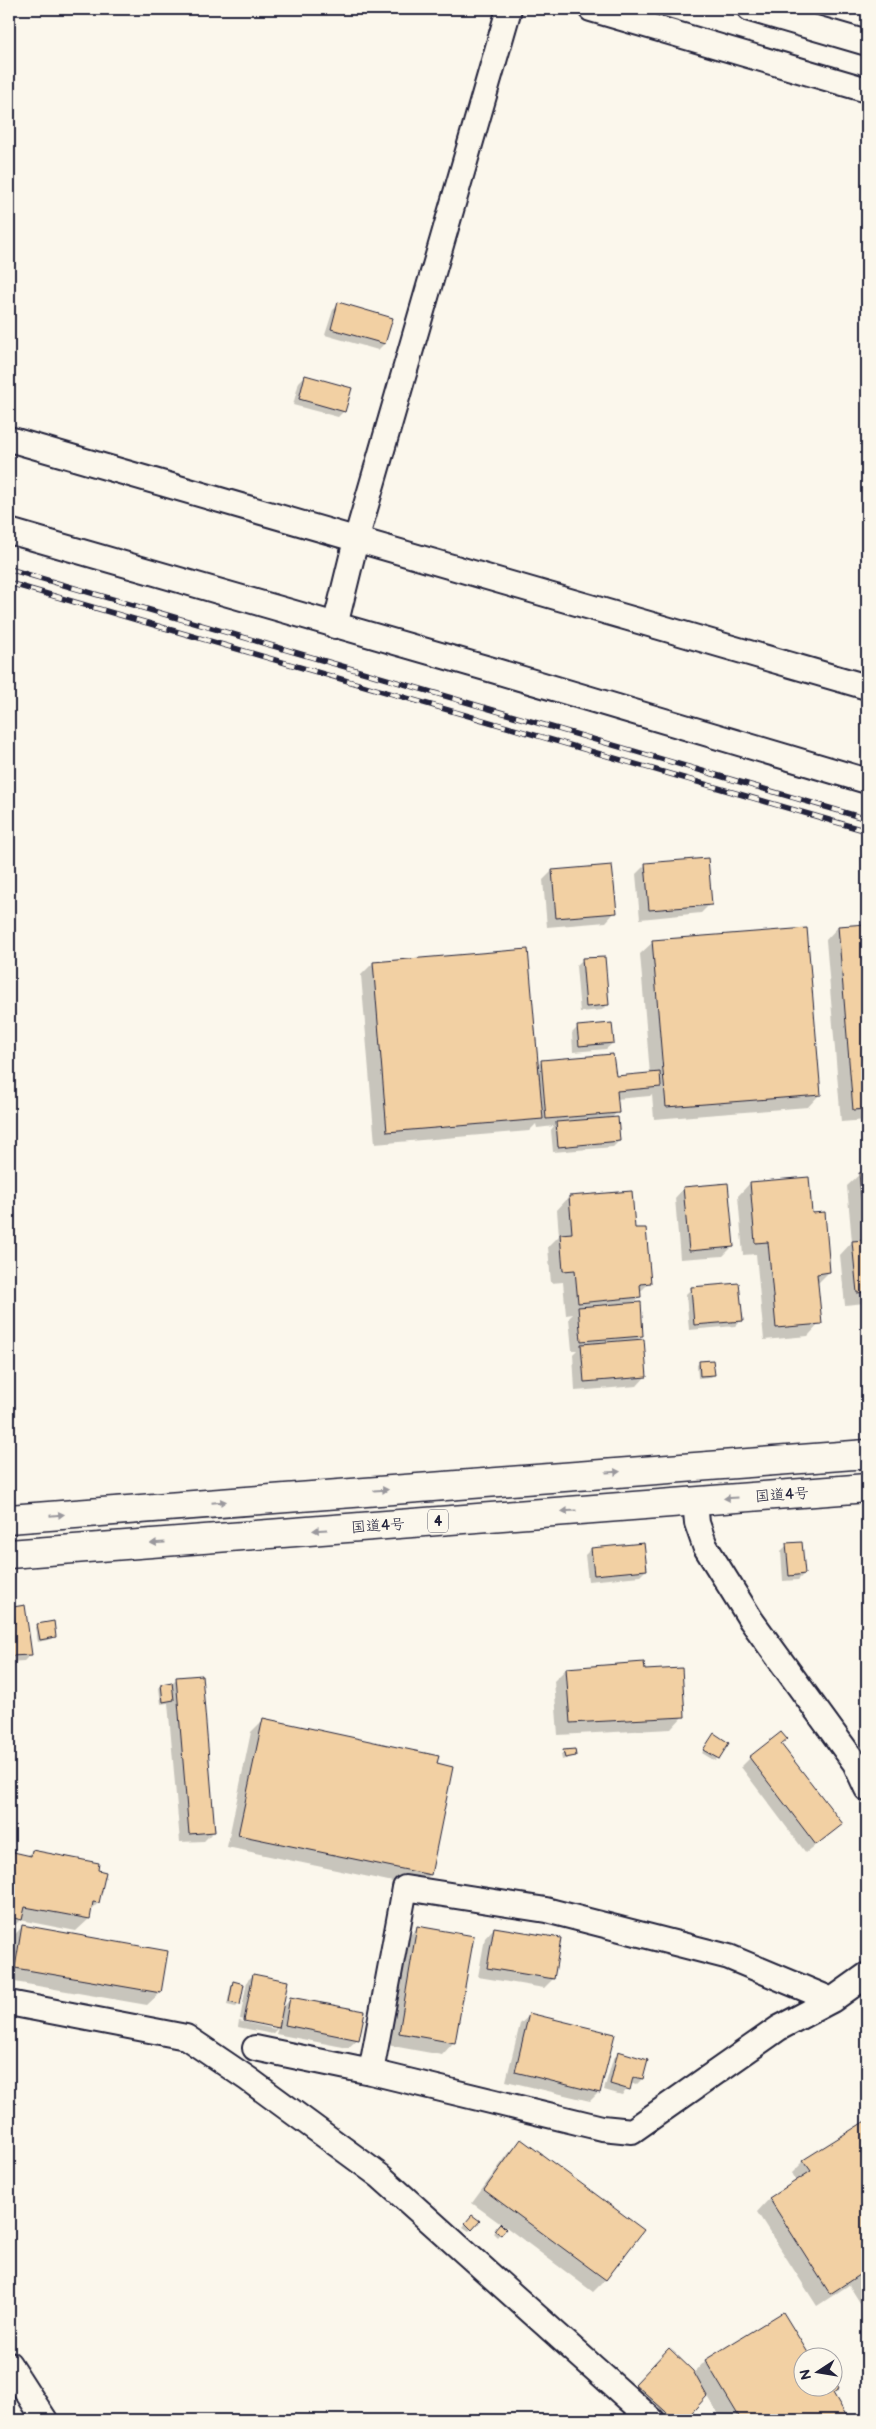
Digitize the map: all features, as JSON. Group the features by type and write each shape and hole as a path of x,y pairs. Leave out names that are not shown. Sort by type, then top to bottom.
{"highway":[{"path":"9,1519 867,1454"},
{"name":"国道4号","path":"9,1554 867,1488"}],"street":[{"path":"335,626 356,540 509,9"},
{"path":"591,9 867,90"},
{"path":"750,9 795,16 867,44"},
{"path":"9,439 867,687"},
{"path":"9,531 496,671 867,781"},
{"path":"695,1501 697,1524 705,1546 751,1620 855,1763 867,1788"},
{"path":"370,2072 405,1888 546,1910 729,1957 832,2000"},
{"path":"255,2048 370,2072 602,2128 632,2131 779,2028 832,2000 867,1975"},
{"path":"9,2003 186,2037 248,2079 380,2176 652,2420"},
{"path":"9,2364 45,2420"}],"building":[{"path":"338,302 393,318 385,344 331,329"},
{"path":"305,375 352,388 345,412 299,399"},
{"path":"708,858 712,905 649,910 645,863"},
{"path":"612,865 617,913 556,918 552,870"},
{"path":"867,924 867,1109 853,1110 838,926"},
{"path":"807,928 821,1095 666,1107 652,940"},
{"path":"528,949 543,1119 387,1132 373,962"},
{"path":"605,957 609,1005 586,1007 582,958"},
{"path":"612,1023 614,1043 579,1046 577,1026"},
{"path":"613,1054 616,1076 660,1072 661,1087 617,1091 619,1113 546,1119 541,1060"},
{"path":"618,1117 620,1141 558,1147 556,1122"},
{"path":"867,1172 867,1292 857,1293 852,1241 865,1240 859,1173"},
{"path":"809,1177 812,1213 825,1212 830,1272 817,1274 822,1324 776,1328 768,1242 755,1243 750,1182"},
{"path":"728,1183 734,1247 689,1251 683,1187"},
{"path":"632,1191 635,1228 646,1228 651,1283 640,1284 641,1297 578,1303 575,1270 563,1271 560,1234 572,1233 569,1196"},
{"path":"739,1283 743,1321 694,1325 691,1287"},
{"path":"641,1302 643,1336 581,1341 578,1307"},
{"path":"644,1339 647,1377 584,1382 581,1344"},
{"path":"713,1360 715,1375 700,1376 699,1361"},
{"path":"802,1542 805,1574 789,1576 786,1543"},
{"path":"644,1543 647,1570 594,1575 591,1548"},
{"path":"25,1605 32,1655 9,1656 9,1623 15,1623 13,1607"},
{"path":"54,1621 56,1637 40,1640 37,1624"},
{"path":"644,1662 645,1670 682,1668 685,1717 570,1723 566,1668"},
{"path":"202,1675 215,1832 189,1834 176,1677"},
{"path":"172,1682 174,1700 163,1702 161,1684"},
{"path":"263,1718 439,1756 437,1763 453,1767 431,1875 238,1835"},
{"path":"781,1732 787,1739 781,1744 843,1824 816,1845 749,1757"},
{"path":"714,1733 729,1743 719,1759 703,1750"},
{"path":"575,1749 576,1756 565,1758 563,1750"},
{"path":"32,1850 99,1863 98,1870 106,1872 99,1903 93,1902 90,1919 25,1907 22,1920 9,1917 9,1851 31,1856"},
{"path":"22,1925 168,1951 161,1993 15,1968"},
{"path":"417,1926 474,1936 455,2043 399,2033"},
{"path":"494,1927 561,1938 554,1979 487,1968"},
{"path":"253,1974 288,1981 279,2028 244,2021"},
{"path":"233,1981 244,1984 240,2005 229,2002"},
{"path":"290,1997 365,2011 359,2040 285,2025"},
{"path":"529,2013 615,2034 600,2093 515,2072"},
{"path":"618,2051 648,2060 643,2079 633,2077 630,2090 610,2084"},
{"path":"867,2120 867,2282 862,2273 830,2294 769,2198 811,2171 803,2160"},
{"path":"521,2139 644,2230 606,2280 484,2190"},
{"path":"472,2215 480,2221 472,2230 465,2223"},
{"path":"500,2223 506,2229 501,2235 494,2230"},
{"path":"783,2312 804,2346 794,2346 794,2396 835,2396 849,2420 741,2420 705,2360"},
{"path":"669,2348 693,2371 707,2396 685,2420 675,2420 635,2384"}],"railway":[{"path":"9,569 867,819"},
{"path":"9,583 867,831"}]}
